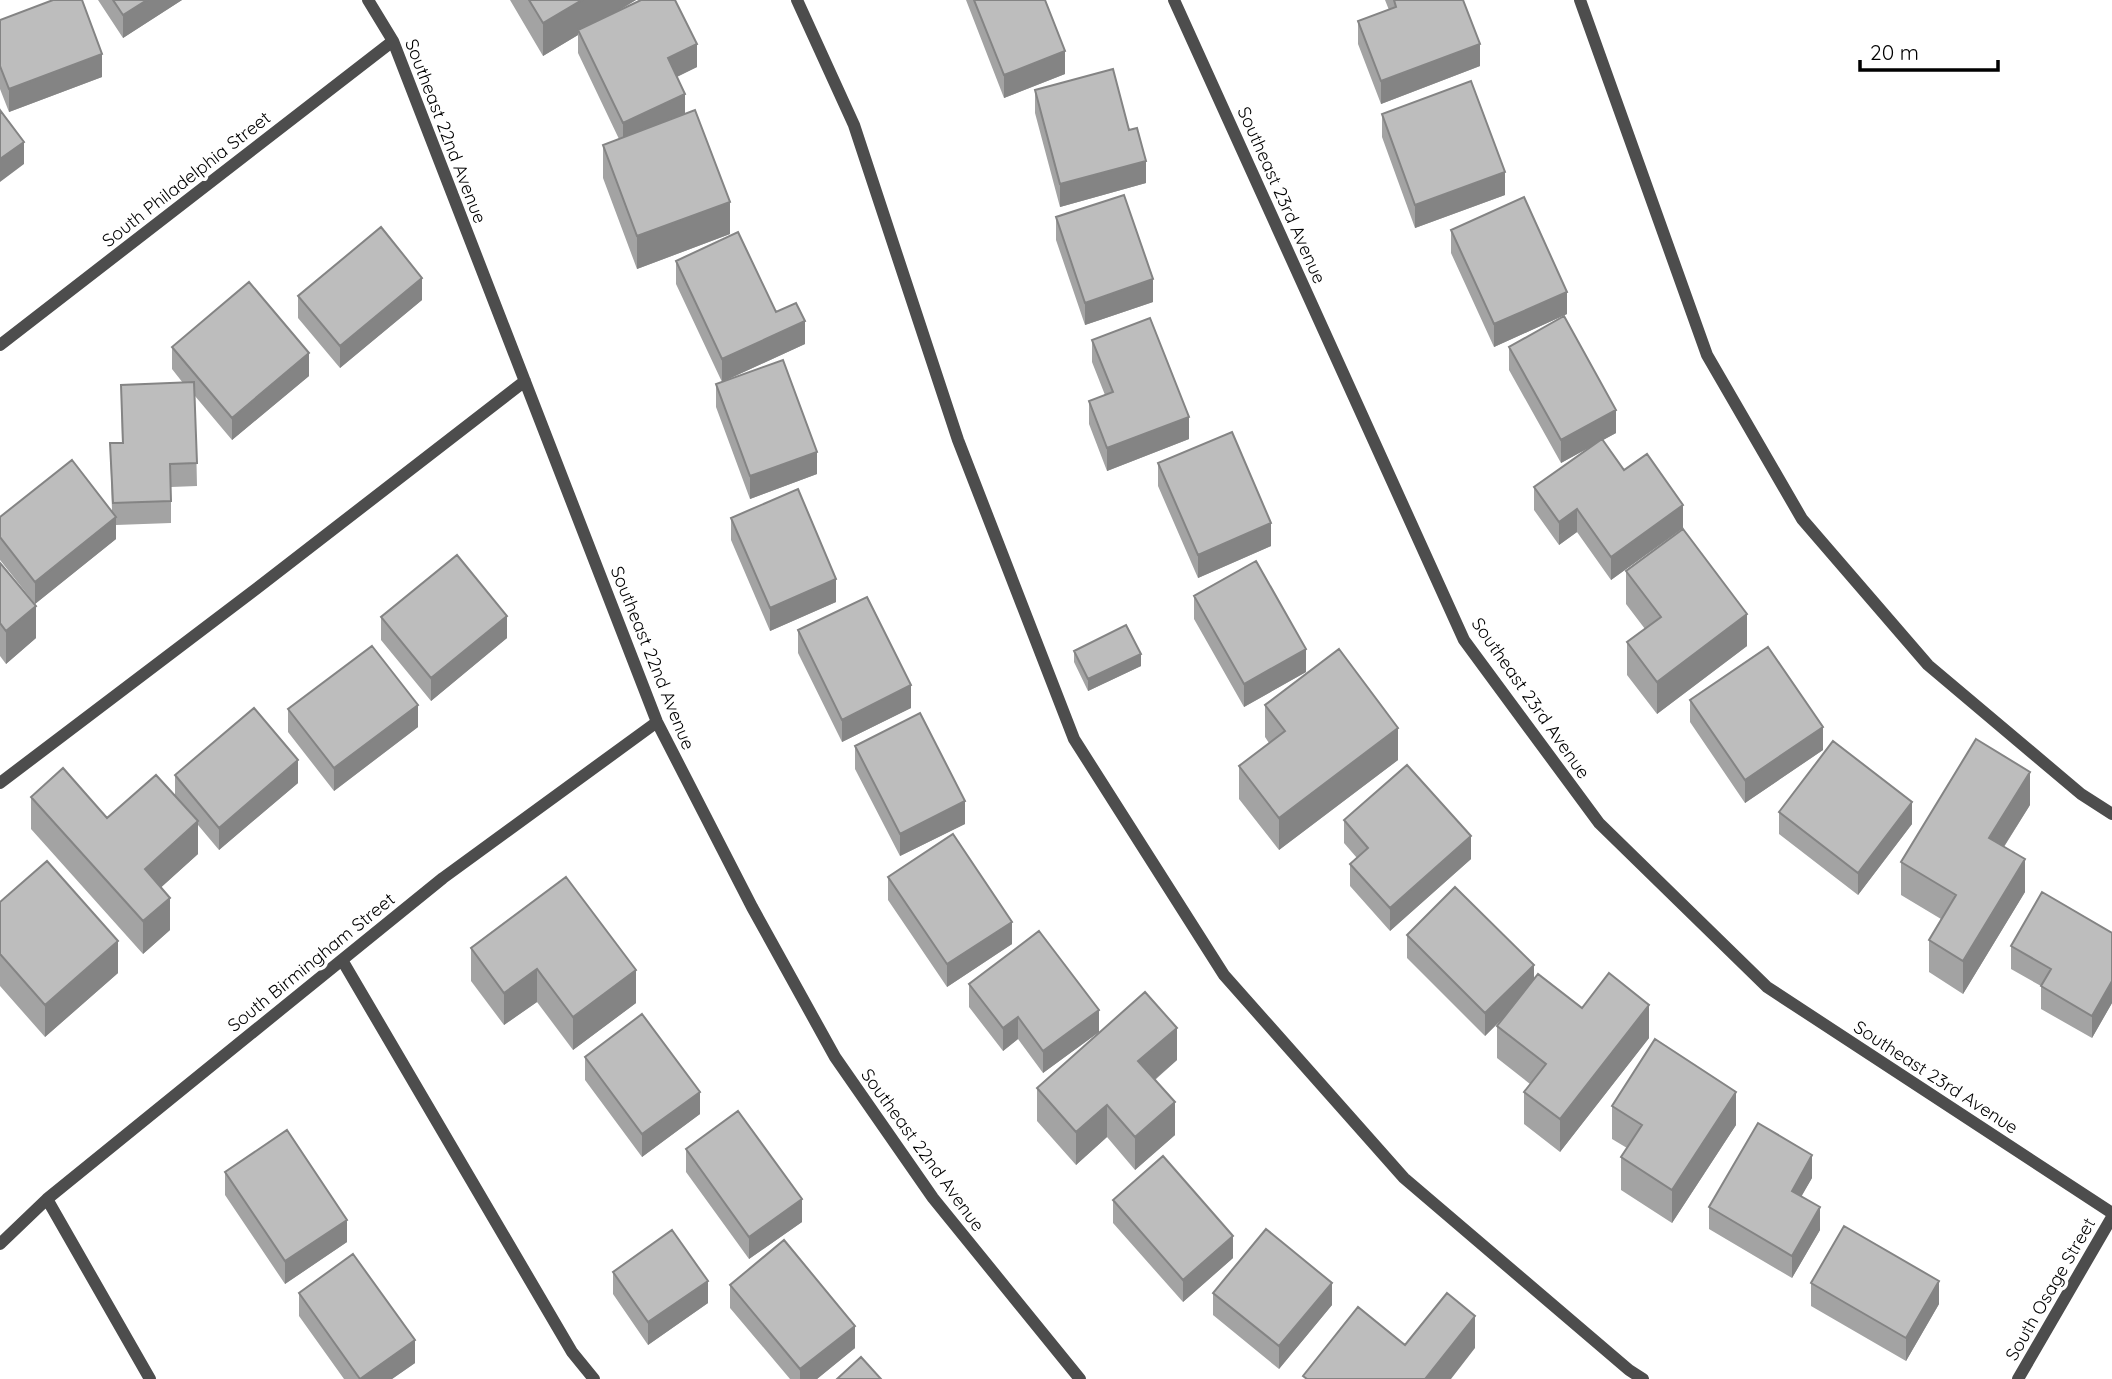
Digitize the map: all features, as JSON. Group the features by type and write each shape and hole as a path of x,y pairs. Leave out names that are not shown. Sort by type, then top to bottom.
{"street":[{"name":"Southeast 22nd Avenue","path":"368,0 393,41 657,722 752,907 835,1057 933,1198 1080,1379"},
{"path":"797,0 855,125 958,440 1074,739 1224,975 1395,1168 1629,1370 1643,1379"},
{"name":"Southeast 23rd Avenue","path":"1174,0 1464,640 1599,823 1767,987 2112,1215"},
{"path":"1580,0 1707,355 1802,519 1928,665 2081,794 2112,814"},
{"name":"South Philadelphia Street","path":"0,345 393,41"},
{"path":"0,783 525,382"},
{"name":"South Birmingham Street","path":"0,1244 47,1199 443,878 657,722"},
{"path":"342,960 572,1352 594,1379"},
{"path":"47,1199 150,1379"},
{"name":"South Osage Street","path":"2018,1379 2112,1215"}],"building":[{"path":"53,0 82,0 102,54 9,89 0,66 0,20"},
{"path":"113,0 147,0 123,15"},
{"path":"529,0 582,0 543,23"},
{"path":"641,0 675,0 697,44 668,58 685,94 623,123 578,30"},
{"path":"974,0 1045,0 1065,51 1004,75"},
{"path":"1394,0 1463,0 1480,44 1381,81 1358,21 1396,7"},
{"path":"1113,69 1129,130 1137,128 1146,161 1060,184 1035,90"},
{"path":"1471,81 1505,172 1415,205 1382,114"},
{"path":"0,110 24,142 0,159"},
{"path":"695,110 730,202 637,236 603,145"},
{"path":"1124,195 1153,279 1085,303 1056,217"},
{"path":"1524,197 1567,292 1494,324 1451,230"},
{"path":"381,227 422,278 340,346 298,296"},
{"path":"738,232 776,312 796,303 805,321 722,359 676,261"},
{"path":"249,282 309,353 232,418 172,347"},
{"path":"1564,316 1616,410 1561,440 1509,347"},
{"path":"1150,318 1189,417 1107,448 1089,401 1113,392 1092,340"},
{"path":"783,360 817,452 750,476 716,384"},
{"path":"194,382 197,463 170,464 171,501 113,503 110,443 123,443 121,385"},
{"path":"1232,432 1271,523 1198,555 1158,463"},
{"path":"1602,439 1624,470 1647,454 1683,505 1611,557 1577,509 1559,522 1534,487"},
{"path":"72,460 116,517 35,582 0,537 0,517"},
{"path":"798,489 836,579 770,608 731,518"},
{"path":"1683,529 1747,614 1657,682 1627,642 1661,617 1626,571"},
{"path":"457,555 507,616 431,678 381,617"},
{"path":"1256,561 1306,649 1244,684 1194,596"},
{"path":"0,563 36,606 6,631 0,623"},
{"path":"867,597 911,685 842,720 798,630"},
{"path":"1126,625 1141,654 1088,679 1074,651"},
{"path":"372,646 418,705 334,768 288,709"},
{"path":"1768,647 1823,727 1745,780 1690,700"},
{"path":"1339,649 1398,728 1279,818 1239,766 1285,731 1265,705"},
{"path":"254,708 298,760 219,828 175,775"},
{"path":"920,713 965,801 900,834 855,746"},
{"path":"1976,739 2030,772 1989,838 2025,859 1963,961 1929,940 1956,895 1901,862"},
{"path":"1833,741 1912,802 1858,873 1779,812"},
{"path":"1407,765 1471,836 1390,908 1350,864 1368,848 1344,820"},
{"path":"63,768 107,818 156,775 198,821 145,869 170,898 143,921 31,797"},
{"path":"953,834 1012,922 947,964 888,877"},
{"path":"47,861 118,941 45,1005 0,954 0,902"},
{"path":"566,877 636,970 573,1017 537,969 504,993 471,948"},
{"path":"1455,887 1534,965 1485,1013 1407,935"},
{"path":"2042,892 2112,933 2112,981 2092,1016 2041,986 2051,969 2011,946"},
{"path":"1039,931 1099,1010 1043,1051 1018,1017 1003,1028 969,984"},
{"path":"1609,973 1649,1005 1560,1119 1524,1092 1546,1064 1497,1026 1538,974 1582,1008"},
{"path":"1145,992 1177,1028 1138,1061 1175,1102 1135,1137 1107,1105 1076,1132 1037,1088"},
{"path":"642,1014 700,1092 642,1134 585,1057"},
{"path":"1655,1039 1736,1092 1672,1190 1621,1157 1642,1125 1612,1106"},
{"path":"738,1111 802,1199 749,1237 686,1149"},
{"path":"1758,1123 1812,1155 1792,1191 1820,1207 1792,1256 1709,1207"},
{"path":"287,1130 347,1220 285,1261 225,1172"},
{"path":"1163,1156 1233,1236 1183,1280 1113,1200"},
{"path":"1844,1226 1939,1281 1906,1338 1811,1283"},
{"path":"1266,1229 1332,1283 1279,1346 1213,1293"},
{"path":"672,1230 708,1281 648,1322 613,1272"},
{"path":"784,1240 855,1326 800,1369 730,1285"},
{"path":"353,1254 415,1340 360,1379 299,1293"},
{"path":"1447,1293 1475,1316 1425,1379 1307,1379 1303,1376 1358,1307 1405,1345"},
{"path":"861,1357 881,1379 837,1379"}]}
